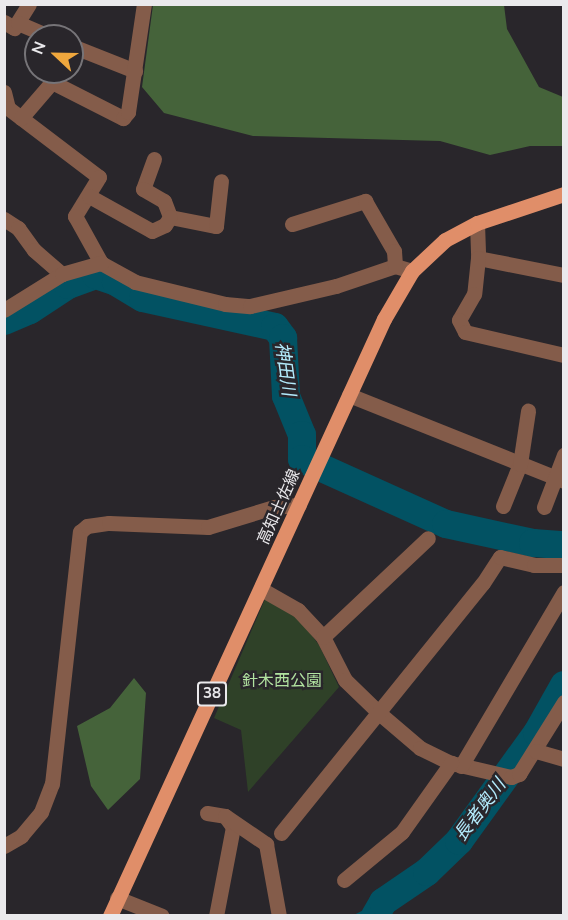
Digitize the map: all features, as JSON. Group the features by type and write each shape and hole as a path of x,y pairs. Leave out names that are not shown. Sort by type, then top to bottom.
{"main road":[{"name":"高知土佐線","path":"110,915 384,319 412,271 445,240 477,224 564,194"}],"street":[{"path":"11,23 29,4"},
{"path":"21,118 52,82 123,118 128,112 144,4"},
{"path":"84,51 135,71"},
{"path":"4,92 8,108 99,177 75,216 101,263 135,282 165,291 250,306 336,286 395,266 412,271"},
{"path":"154,159 143,189 164,201 170,217"},
{"path":"170,217 216,226 221,181"},
{"path":"89,196 152,231 165,225 170,217"},
{"path":"292,224 365,201 394,251 395,266"},
{"path":"4,219 18,228 34,250 62,274"},
{"path":"477,224 478,258 474,294 459,320 465,332 564,354"},
{"path":"478,258 564,275"},
{"path":"4,310 62,274 101,263"},
{"path":"349,395 559,479"},
{"path":"503,506 520,464 528,411"},
{"path":"544,507 559,479 564,454"},
{"path":"4,846 21,836 41,812 52,784 80,532 87,526 109,523 208,527 274,507 299,505"},
{"path":"323,637 428,538"},
{"path":"281,833 379,713 500,557 534,565 564,565"},
{"path":"261,589 298,610 323,637 345,680 379,713 420,748 456,765 506,776 519,774 536,751 564,702"},
{"path":"344,880 402,832 456,765 564,592"},
{"path":"536,751 564,759"},
{"path":"207,813 225,816 266,844 279,915"},
{"path":"216,915 233,827 225,816"},
{"path":"117,898 162,915"}],"green space":[{"path":"153,5 504,5 507,29 539,87 563,97 563,146 530,146 490,155 440,141 253,136 164,113 142,87"},
{"name":"針木西公園","path":"265,599 296,614 319,645 339,687 248,792 241,730 214,718"},
{"path":"134,678 146,693 140,779 108,810 91,786 77,726 110,708"}],"waterway":[{"name":"神田川","path":"4,321 30,310 68,285 96,275 116,282 143,298 275,327 283,338 286,396 302,435 302,459 446,524 533,543 564,545"},
{"name":"長者奥川","path":"375,916 383,902 427,872 459,841 537,733 564,685"},
{"path":"356,916 383,902"}]}
